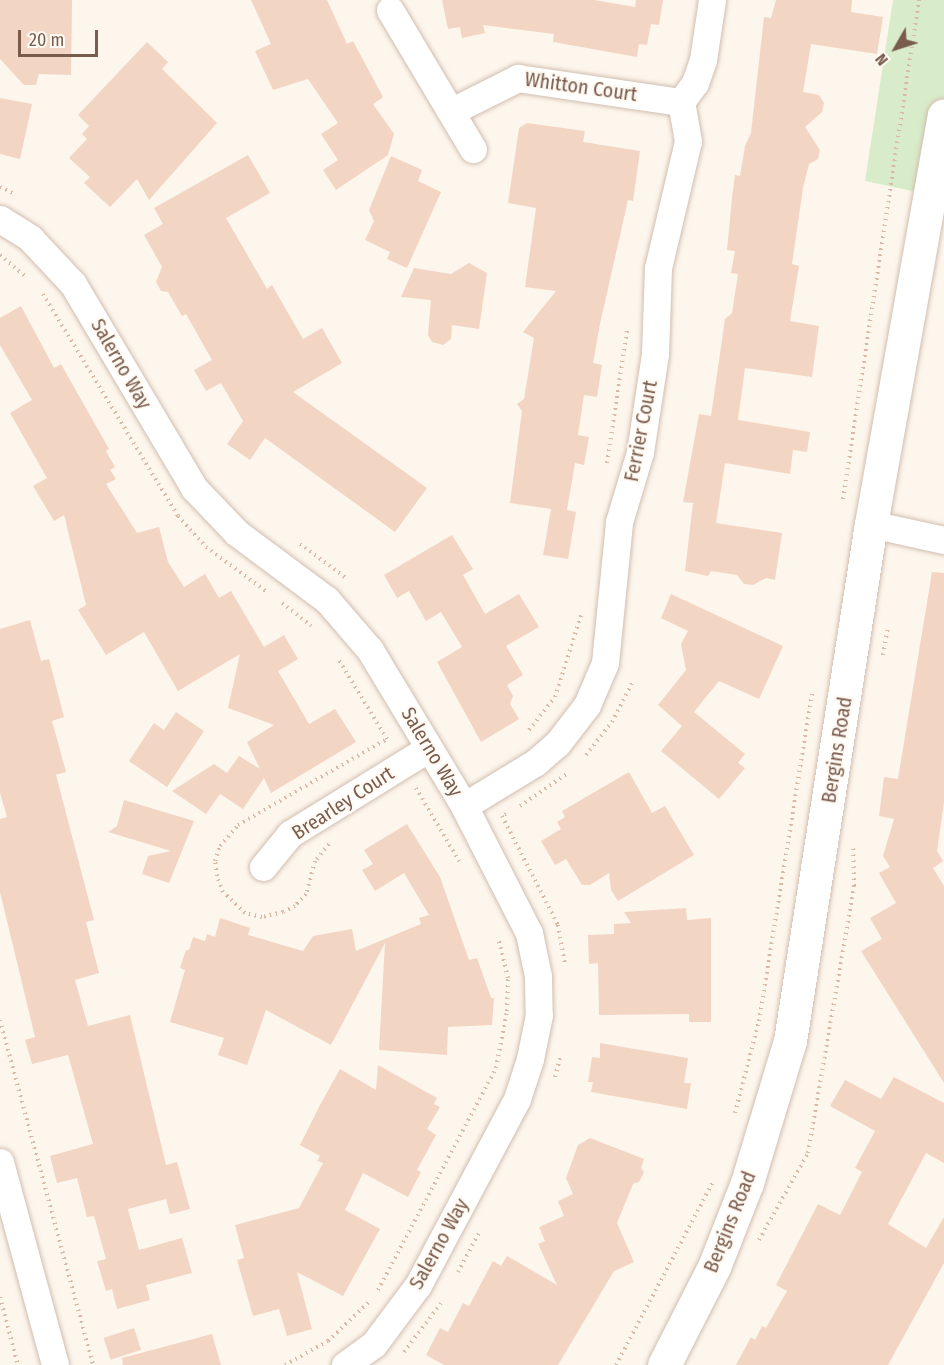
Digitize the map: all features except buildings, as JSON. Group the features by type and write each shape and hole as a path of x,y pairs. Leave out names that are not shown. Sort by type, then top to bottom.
{"main road":[{"name":"Bergins Road","path":"665,1365 714,1267 747,1183 790,1041 871,524 944,116"}],"street":[{"path":"681,102 695,83 703,60 712,0"},
{"path":"390,10 473,149"},
{"name":"Whitton Court","path":"452,111 518,78 681,102"},
{"name":"Ferrier Court","path":"464,806 536,762 557,744 587,705 605,663 611,575 619,522 640,452 655,354 658,268 688,141 681,102"},
{"name":"Salerno Way","path":"0,219 30,238 74,284 194,488 237,533 327,600 370,650 464,806 529,933 538,976 539,1016 530,1059 517,1099 418,1285 374,1344 345,1365"},
{"path":"871,524 944,540"},
{"name":"Brearley Court","path":"263,867 290,834 429,748"},
{"path":"0,1162 55,1365"}],"path":[{"path":"842,501 919,0"},
{"path":"0,187 23,200"},
{"path":"605,473 628,326"},
{"path":"296,541 351,585"},
{"path":"524,735 555,696 582,611"},
{"path":"732,1124 759,1021 812,689"},
{"path":"417,788 462,866"},
{"path":"285,1365 328,1341 368,1304 386,1278 483,1098 496,1068 507,1011 508,978 495,927"},
{"path":"0,1020 93,1365"},
{"path":"616,1365 719,1170"},
{"path":"0,1297 18,1365"}],"green space":[{"path":"893,0 944,0 944,115 931,195 865,181"}]}
